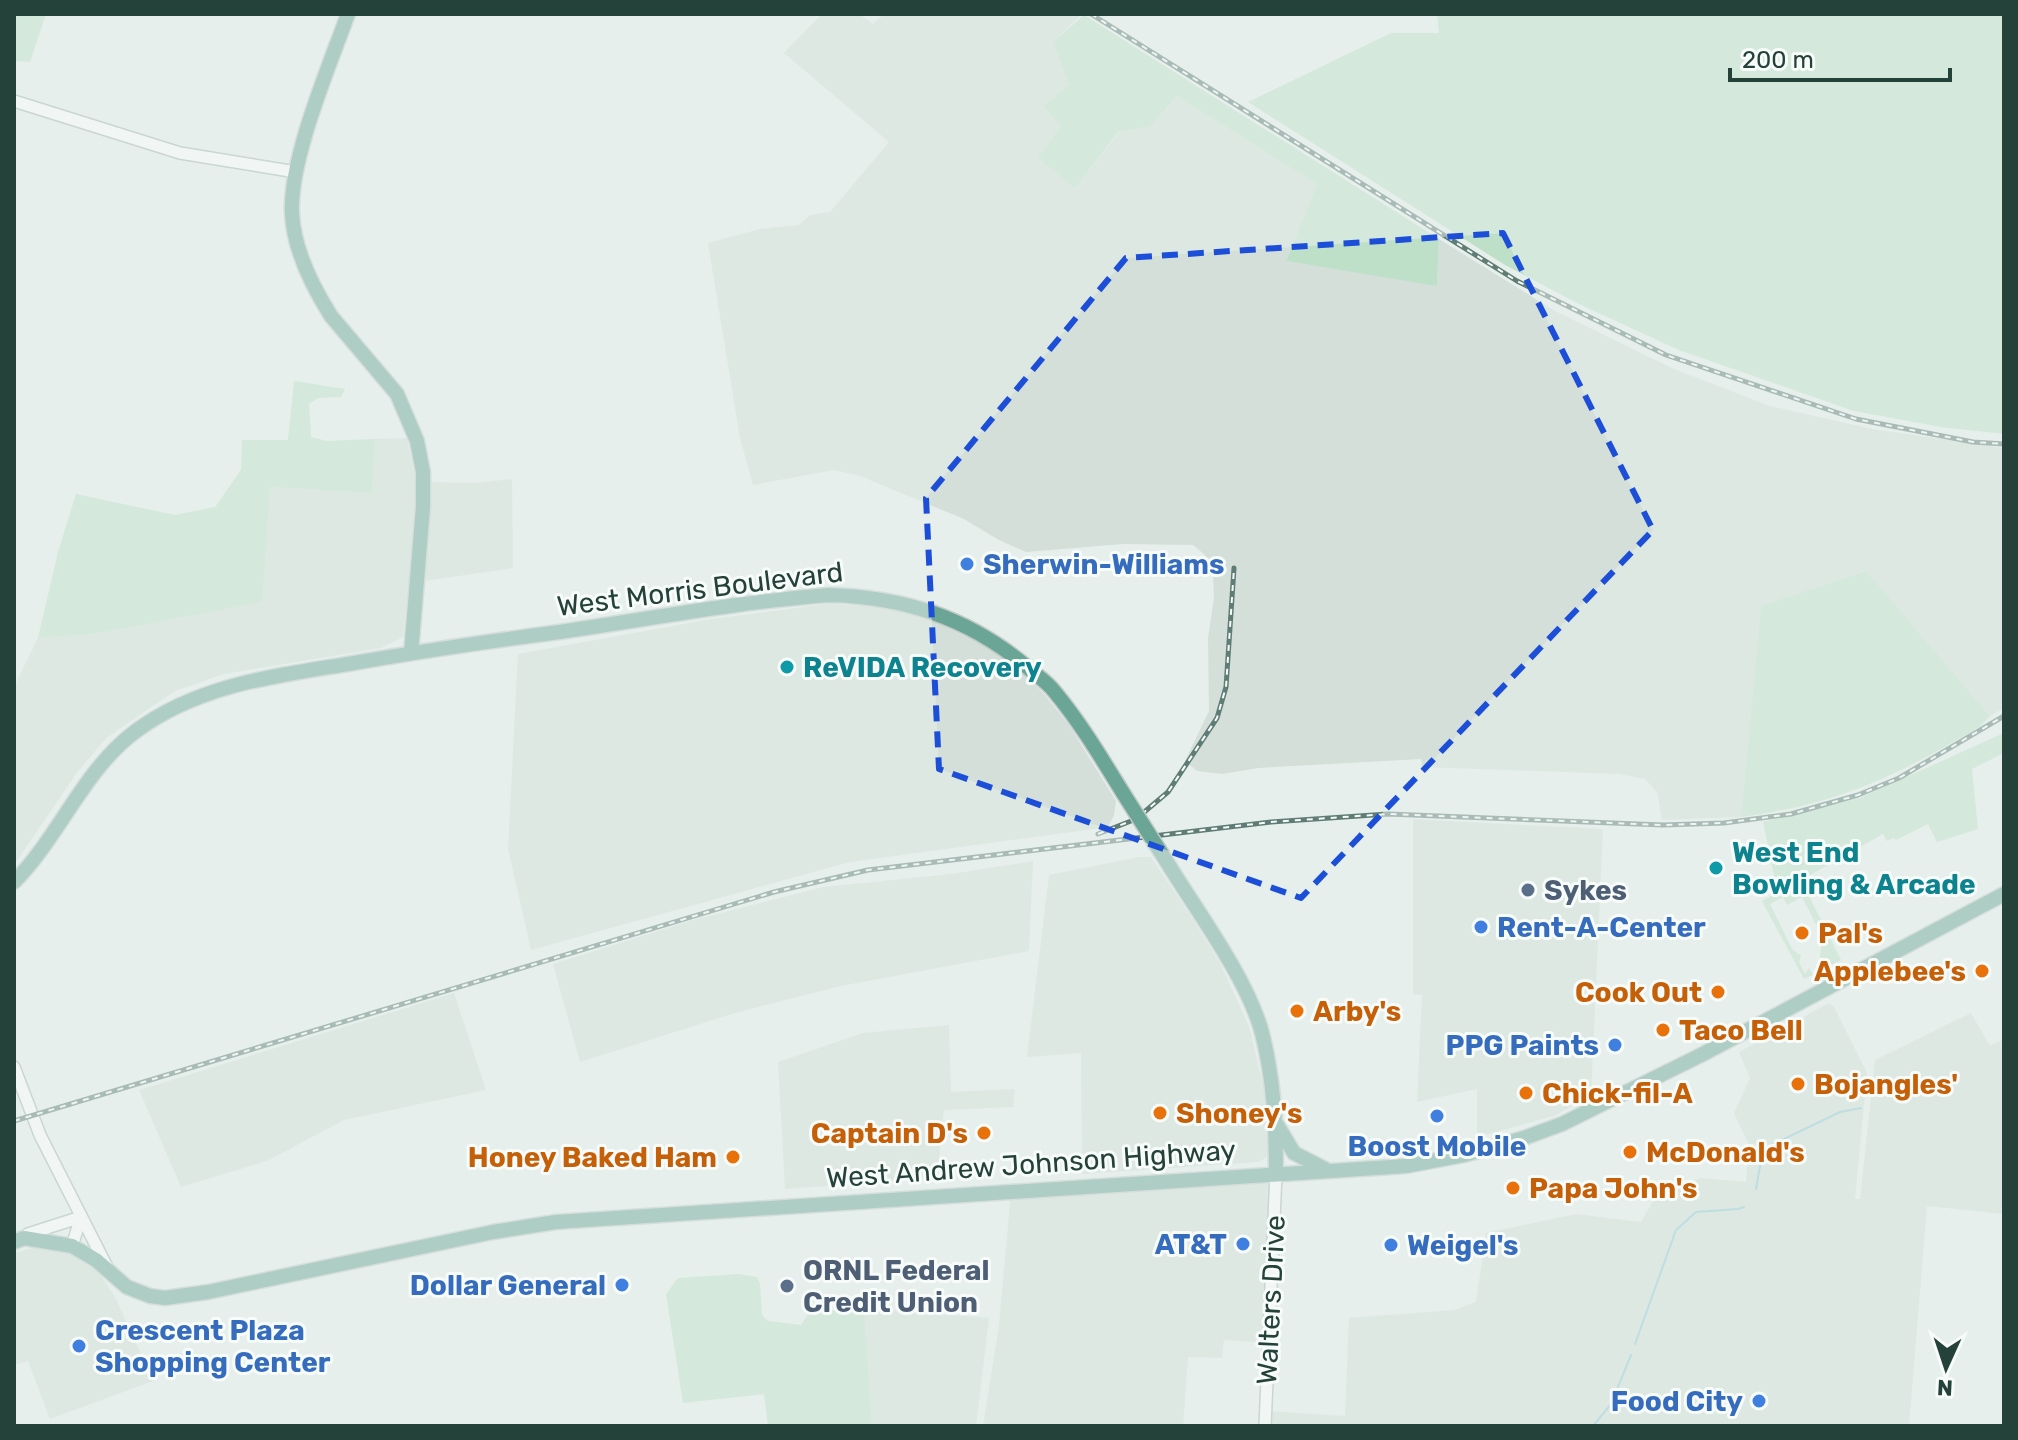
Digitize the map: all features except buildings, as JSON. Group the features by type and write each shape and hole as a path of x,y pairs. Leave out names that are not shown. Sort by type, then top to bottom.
{"main road":[{"path":"348,14 296,172 292,214 311,282 331,316 397,394 417,441 423,472 423,507 411,653"},
{"name":"West Morris Boulevard","path":"14,882 29,867 102,765 134,732 171,709 213,691 263,678 411,653 806,597 850,595 898,602 936,613 1001,645 1053,690 1123,793 1235,972 1261,1030 1275,1095 1276,1173"},
{"name":"West Andrew Johnson Highway","path":"19,1240 72,1246 96,1260 121,1283 137,1292 165,1298 556,1222 1406,1166 1464,1155 1562,1124 1703,1054 2004,894"},
{"path":"1276,1123 1294,1153 1329,1170"}],"street":[{"path":"14,101 180,153 296,172"},
{"path":"14,1067 40,1135 111,1274"},
{"name":"Walters Drive","path":"1265,1426 1276,1173"},
{"path":"19,1240 28,1234 81,1217"},
{"path":"72,1246 81,1217"}],"highlighted area":[{"path":"1503,233 1653,530 1301,898 939,769 926,498 1126,258"}],"shaded area":[{"path":"822,14 859,14 873,24 884,14 1082,14 1053,42 1069,85 1062,126 1075,188 1120,131 1149,127 1177,96 1317,184 1286,261 1437,285 1439,239 1555,311 1674,369 1770,406 1872,429 2004,448 2004,708 1990,716 1865,571 1761,607 1741,817 1662,820 1657,792 1645,779 1619,774 1422,767 1421,759 1258,768 1222,774 1197,771 1185,761 1209,711 1208,638 1214,597 1213,576 1205,555 1193,545 1123,544 1026,552 964,519 860,476 834,470 753,485 740,438 708,243 760,229 799,225 810,215 830,212 889,142 784,53"},
{"path":"407,438 417,486 411,586 408,587 403,637 381,648 224,674 175,691 106,738 76,774 14,865 14,687 38,638 93,634 172,618 270,487 372,493 375,439"},
{"path":"512,479 513,568 425,581 431,482 472,483"},
{"path":"827,604 882,607 925,617 988,647 1017,667 1069,725 1116,801 1108,827 850,862 531,950 508,848 518,654 711,619"},
{"path":"1413,819 1603,829 1591,1096 1554,1116 1477,1137 1477,1089 1417,1102 1422,995 1413,994"},
{"path":"1151,857 1192,918 1221,965 1249,1026 1264,1089 1269,1147 1267,1157 1259,1162 1082,1174 1081,1053 1027,1057 1049,875"},
{"path":"1033,861 1029,951 841,986 735,1013 580,1062 553,964 693,920 823,887 951,874"},
{"path":"454,993 486,1090 344,1120 267,1161 181,1187 139,1090"},
{"path":"1829,1003 1834,1007 1867,1073 1855,1199 1860,1199 1875,1060 1971,1013 1990,1046 2004,1039 2004,1214 1927,1206 1909,1426 1265,1426 1266,1411 1345,1416 1349,1318 1454,1310 1476,1302 1486,1233 1576,1214 1641,1222 1654,1199 1677,1186 1701,1178 1746,1182 1749,1145 1734,1113 1750,1078 1739,1052"},
{"path":"949,1025 951,1092 1015,1089 1013,1107 944,1110 937,1178 785,1189 778,1062 863,1033"},
{"path":"1276,1173 1268,1343 1224,1340 1222,1358 1188,1357 1183,1426 983,1426 999,1325 1011,1192"},
{"path":"35,1247 63,1250 78,1256 99,1272 116,1299 153,1381 50,1419 28,1361 14,1365 14,1253"},
{"path":"864,1308 989,1318 976,1426 872,1426"}],"green space":[{"path":"14,14 46,14 30,62 14,61"},
{"path":"1437,14 2004,14 2004,434 1941,427 1854,411 1679,350 1579,304 1505,265 1248,102 1391,33 1439,33"},
{"path":"1084,15 1439,239 1437,286 1286,261 1317,184 1177,96 1149,127 1119,131 1075,188 1038,158 1061,126 1044,106 1069,85 1053,42"},
{"path":"294,381 345,389 341,397 318,398 309,404 311,437 327,441 375,439 372,493 270,487 262,602 93,634 38,638 58,552 76,494 175,515 215,507 241,470 242,440 288,440"},
{"path":"1866,571 1990,716 1979,727 1949,745 1865,786 1807,804 1741,817 1761,606"},
{"path":"2004,733 2004,753 1972,769 1978,829 1937,842 1928,824 1896,840 1887,841 1883,834 1801,880 1841,960 1824,969 1820,956 1823,938 1802,897 1787,905 1783,897 1770,904 1792,949 1801,956 1799,962 1805,974 1809,968 1813,975 1804,979 1762,901 1784,889 1774,876 1763,822 1860,798"},
{"path":"738,1274 757,1277 762,1315 768,1321 801,1325 817,1301 839,1312 864,1308 872,1426 768,1426 764,1394 683,1403 666,1294 678,1278"}],"waterway":[{"path":"1756,1189 1763,1149 1840,1112 1861,1108"},
{"path":"1635,1344 1676,1230 1696,1212 1744,1207"},
{"path":"1593,1426 1611,1404 1631,1355"}],"railway":[{"path":"1091,14 1517,281 1666,355 1856,419 1973,442 2004,444"},
{"path":"1098,834 1136,819 1168,792 1217,718 1226,687 1234,568"},
{"path":"14,1121 774,892 868,870 1271,822 1388,814 1663,825 1724,823 1791,814 1858,795 1899,778 2004,716"}],"place":[{"name":"Sherwin-Williams","path":"967,564"},
{"name":"ReVIDA Recovery","path":"787,667"},
{"name":"West End Bowling & Arcade","path":"1716,868"},
{"name":"Sykes","path":"1528,890"},
{"name":"Rent-A-Center","path":"1481,927"},
{"name":"Pal's","path":"1802,933"},
{"name":"Applebee's","path":"1982,971"},
{"name":"Cook Out","path":"1718,992"},
{"name":"Arby's","path":"1297,1011"},
{"name":"Taco Bell","path":"1663,1030"},
{"name":"PPG Paints","path":"1615,1045"},
{"name":"Bojangles'","path":"1798,1084"},
{"name":"Chick-fil-A","path":"1526,1093"},
{"name":"Shoney's","path":"1160,1113"},
{"name":"Boost Mobile","path":"1437,1116"},
{"name":"Captain D's","path":"984,1133"},
{"name":"McDonald's","path":"1630,1152"},
{"name":"Honey Baked Ham","path":"733,1157"},
{"name":"Papa John's","path":"1513,1188"},
{"name":"AT&T","path":"1243,1244"},
{"name":"Weigel's","path":"1391,1245"},
{"name":"Dollar General","path":"622,1285"},
{"name":"ORNL Federal Credit Union","path":"787,1286"},
{"name":"Crescent Plaza Shopping Center","path":"79,1346"},
{"name":"Food City","path":"1759,1401"}]}
